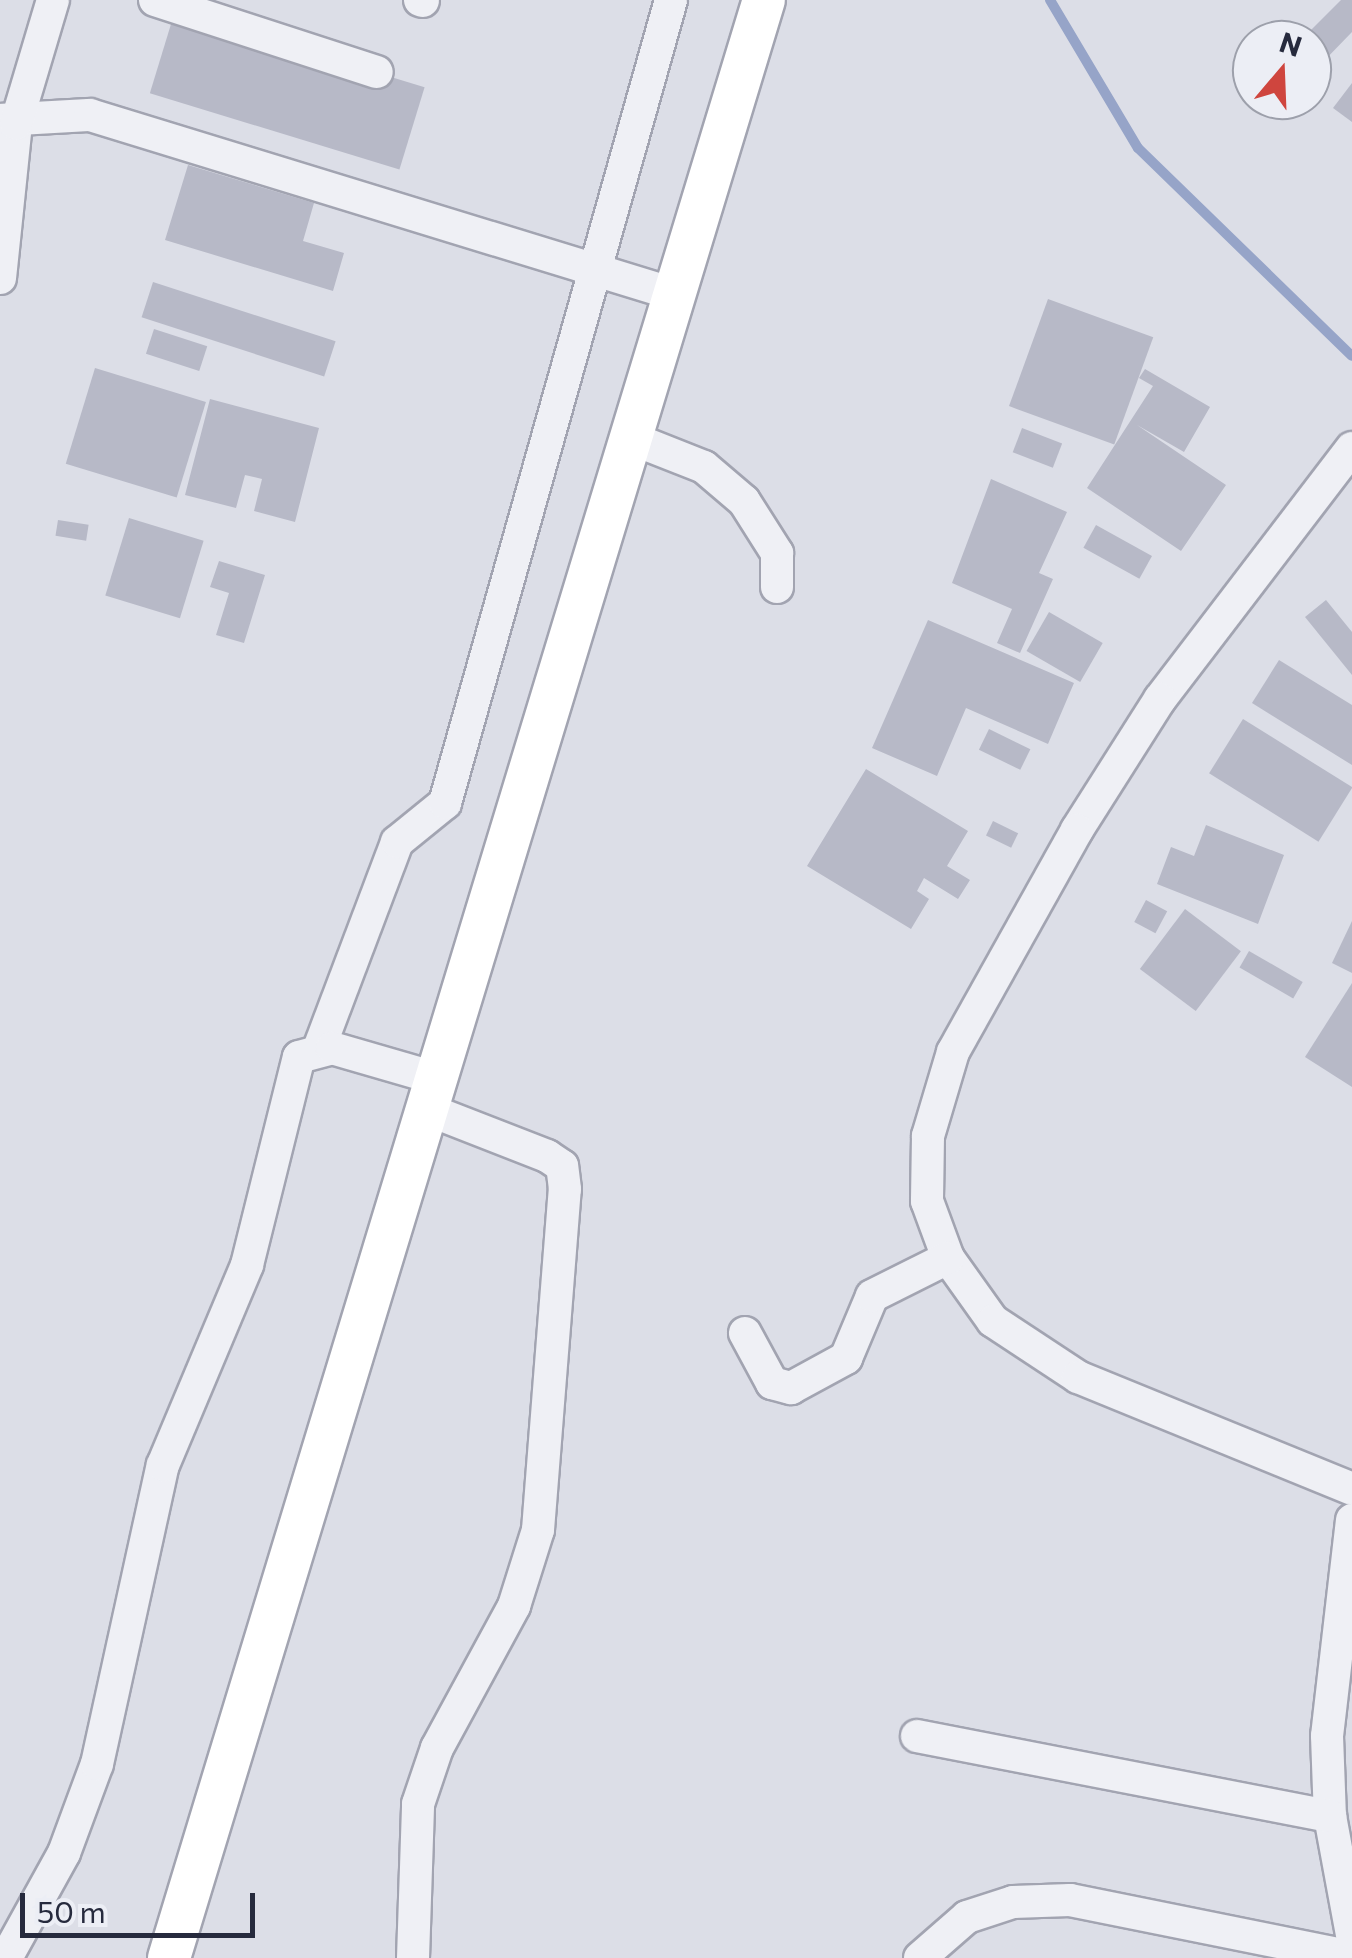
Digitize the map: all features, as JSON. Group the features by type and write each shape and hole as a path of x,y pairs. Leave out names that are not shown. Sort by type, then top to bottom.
{"main road":[{"path":"169,1958 764,0"}],"street":[{"path":"0,278 8,122 53,0"},
{"path":"155,0 377,72"},
{"path":"6,1958 77,1823 168,1451 247,1265 293,1069 320,1046 397,842 445,804 602,272 672,0"},
{"path":"8,122 90,116 676,295"},
{"path":"633,439 704,468 744,501 776,553 777,587"},
{"path":"1352,448 1160,699 954,1052 928,1153 927,1201 948,1258 993,1320 1078,1377 1352,1489"},
{"path":"320,1046 434,1095 547,1156 562,1166 565,1189 538,1530 514,1606 437,1748 418,1804 413,1958"},
{"path":"745,1333 772,1382 792,1388 846,1358 872,1296 948,1258"},
{"path":"1352,1520 1332,1640 1330,1816 1352,1935"},
{"path":"916,1736 1330,1816"},
{"path":"920,1958 968,1917 1013,1902 1070,1900 1352,1956"}],"building":[{"path":"1341,0 1352,0 1352,32 1332,53 1332,20 1321,20"},
{"path":"175,11 425,87 399,170 150,93"},
{"path":"1352,83 1352,122 1333,108"},
{"path":"188,165 314,203 303,241 344,253 333,291 165,240"},
{"path":"153,282 336,341 324,377 142,317"},
{"path":"1048,299 1153,337 1114,444 1009,406"},
{"path":"154,329 207,346 199,371 146,354"},
{"path":"95,368 206,402 177,498 66,464"},
{"path":"1145,369 1210,407 1184,452 1137,425 1226,485 1181,551 1087,488 1153,386 1139,378"},
{"path":"210,399 319,428 295,522 254,511 262,479 245,475 236,508 185,495"},
{"path":"1022,428 1062,443 1053,468 1013,452"},
{"path":"991,479 1067,512 1039,573 1053,579 1020,653 997,643 1012,609 952,583"},
{"path":"129,518 204,541 180,618 105,595"},
{"path":"58,520 89,525 86,541 55,536"},
{"path":"1096,525 1152,556 1139,579 1083,548"},
{"path":"219,561 265,575 244,643 216,635 229,593 210,587"},
{"path":"1326,600 1352,632 1352,675 1305,617"},
{"path":"1049,612 1103,643 1080,682 1026,651"},
{"path":"928,620 1074,683 1048,744 966,708 937,776 872,748"},
{"path":"1279,660 1352,705 1352,765 1252,703"},
{"path":"1243,719 1352,787 1318,842 1209,773"},
{"path":"989,729 1030,749 1020,770 979,750"},
{"path":"866,769 968,831 947,866 970,880 958,899 924,878 917,891 929,899 911,929 807,866"},
{"path":"993,821 1018,833 1011,848 986,835"},
{"path":"1206,825 1284,855 1258,924 1157,884 1171,847 1194,856"},
{"path":"1146,900 1167,911 1155,933 1134,922"},
{"path":"1185,909 1241,951 1196,1011 1140,969"},
{"path":"1352,921 1352,973 1332,963"},
{"path":"1249,951 1303,982 1293,998 1240,967"},
{"path":"1352,983 1352,1087 1305,1057"}],"waterway":[{"path":"1050,0 1138,148 1352,356"}]}
